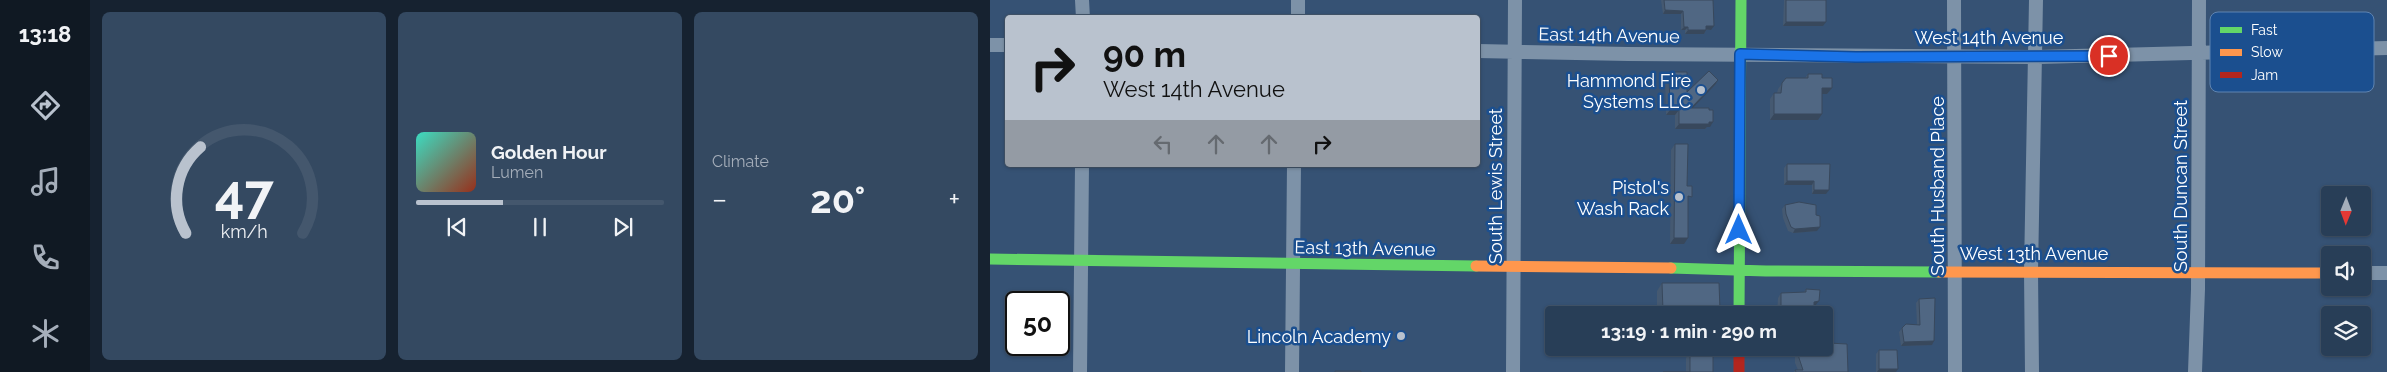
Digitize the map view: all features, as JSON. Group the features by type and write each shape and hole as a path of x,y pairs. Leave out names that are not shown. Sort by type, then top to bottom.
{"street":[{"path":"1082,0 1082,15"},
{"path":"1298,0 1298,15"},
{"name":"South Lewis Street","path":"1513,372 1515,0"},
{"path":"1739,306 1741,0"},
{"name":"South Husband Place","path":"1954,0 1955,372"},
{"path":"2032,372 2031,271 2037,57 2036,0"},
{"name":"South Duncan Street","path":"2195,372 2198,272 2199,0"},
{"path":"990,45 1005,45"},
{"name":"West 14th Avenue","path":"2374,48 2387,48"},
{"name":"East 14th Avenue","path":"1480,51 1740,54"},
{"name":"West 14th Avenue","path":"1740,54 2037,57 2210,54"},
{"path":"1080,372 1082,167"},
{"path":"1292,372 1294,167"},
{"name":"East 13th Avenue","path":"990,259 1292,264 1635,266 1739,270"},
{"name":"West 13th Avenue","path":"1739,270 2321,273"},
{"path":"2371,273 2387,273"},
{"path":"1739,356 1739,372"}],"building":[{"path":"1664,0 1713,0 1714,26 1706,26 1706,30 1688,30 1688,27 1684,27 1683,11 1665,10"},
{"path":"1786,0 1826,0 1826,22 1786,22"},
{"path":"1709,71 1718,80 1691,108 1709,108 1709,110 1713,110 1713,122 1709,122 1709,124 1679,124 1679,110 1670,110 1669,72 1687,72 1687,92"},
{"path":"1808,74 1822,74 1822,78 1832,78 1832,88 1822,88 1822,114 1774,114 1774,93 1781,93 1782,83 1786,78 1808,78"},
{"path":"1675,144 1688,144 1687,186 1692,186 1692,197 1688,196 1688,238 1674,238"},
{"path":"1787,164 1830,164 1829,190 1814,190 1814,181 1787,181"},
{"path":"1799,202 1816,205 1816,215 1820,216 1820,227 1795,229 1791,227 1785,205"},
{"path":"1662,283 1719,283 1720,306 1663,306"},
{"path":"1806,289 1820,290 1819,301 1814,302 1814,306 1781,306 1781,293 1806,292"},
{"path":"1935,298 1934,341 1904,342 1902,328 1906,324 1920,325 1919,299"},
{"path":"1833,343 1847,344 1848,372 1796,372 1795,370 1803,370 1799,356 1833,356"},
{"path":"1879,350 1897,350 1898,369 1879,369"},
{"path":"1690,356 1713,356 1713,372 1690,372"},
{"path":"1361,371 1361,372 1335,372"}],"traffic: fast":[{"path":"1739,306 1741,0"},
{"path":"990,259 1476,266"},
{"path":"1671,268 1766,271 1939,272"}],"traffic: slow":[{"path":"1476,266 1671,268"},
{"path":"1939,272 2321,273"}],"traffic: jam":[{"path":"1739,356 1739,372"}],"place":[{"name":"Hammond Fire Systems LLC","path":"1701,90"},
{"name":"Pistol's Wash Rack","path":"1679,197"},
{"name":"Lincoln Academy","path":"1401,336"}],"route":[{"path":"1739,230 1740,54 1856,57 2109,56"}]}
